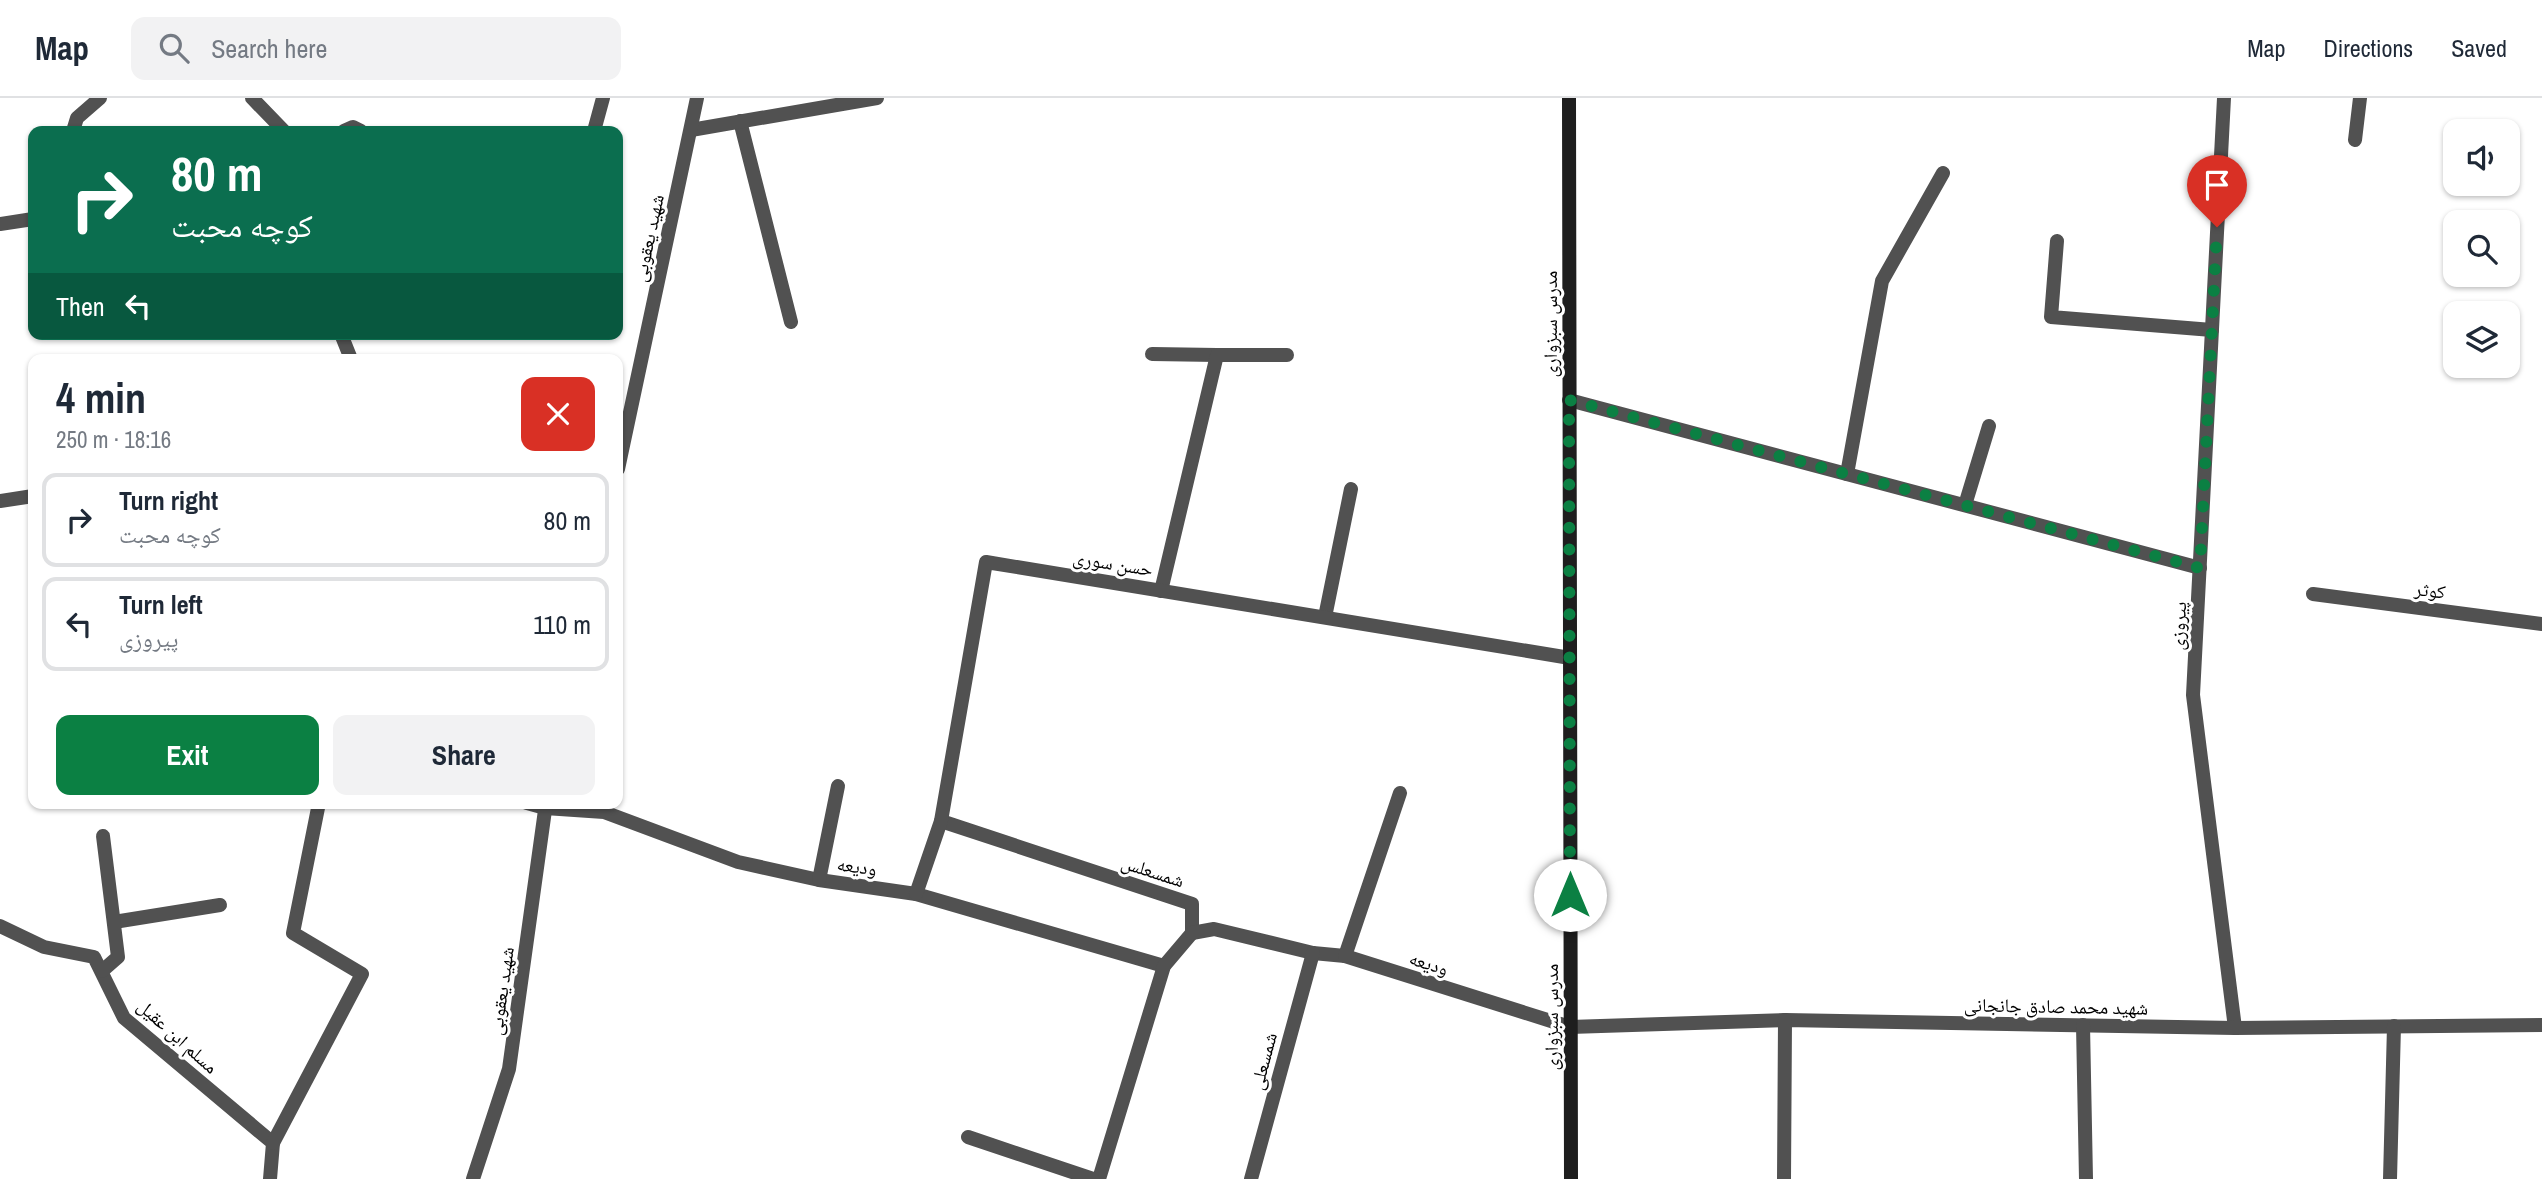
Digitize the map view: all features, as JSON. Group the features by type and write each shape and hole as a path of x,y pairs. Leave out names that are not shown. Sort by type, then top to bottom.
{"main road":[{"name":"مدرس سبزواری","path":"1569,98 1571,1179"}],"street":[{"path":"75,126 77,118 100,98"},
{"path":"252,98 279,126"},
{"path":"595,126 603,98"},
{"name":"شهید یعقوبی","path":"623,446 697,98"},
{"path":"691,130 877,98"},
{"name":"پیروزی","path":"2224,98 2193,695 2235,1028"},
{"path":"2355,140 2360,98"},
{"path":"740,121 791,322"},
{"path":"1847,474 1882,281 1944,173"},
{"path":"0,224 28,220"},
{"path":"2057,241 2050,317 2212,330"},
{"path":"1152,354 1287,355"},
{"path":"1161,591 1217,355"},
{"path":"1569,400 2200,568"},
{"path":"1965,505 1989,426"},
{"path":"1325,617 1351,489"},
{"path":"0,501 28,497"},
{"name":"حسن سوری","path":"916,894 941,821 986,562 1570,658"},
{"name":"کوثر","path":"2313,594 2542,624"},
{"path":"819,880 838,786"},
{"path":"1345,956 1400,793"},
{"path":"270,1179 272,1143 362,974 293,933 318,809"},
{"name":"شهید یعقوبی","path":"473,1179 509,1069 545,809"},
{"name":"ودیعه","path":"574,809 604,812 738,862 819,880 916,894 1164,966"},
{"name":"شمسعلس","path":"941,821 1192,904 1192,933"},
{"path":"0,926 44,947 94,957 102,971 118,957 103,836"},
{"path":"114,922 220,905"},
{"name":"ودیعه","path":"1192,933 1214,929 1313,953 1345,956 1570,1027"},
{"path":"1099,1179 1164,966 1192,933"},
{"name":"شمسعلی","path":"1251,1179 1313,953"},
{"name":"مسلم ابن عقیل","path":"102,971 124,1018 272,1143"},
{"path":"1784,1179 1785,1020"},
{"name":"شهید محمد صادق جانجانی","path":"1570,1027 1785,1020 2235,1028 2542,1025"},
{"path":"2083,1025 2086,1179"},
{"path":"2390,1179 2394,1027"},
{"path":"968,1137 1093,1179"}],"route":[{"path":"1570,895 1569,400 2200,568 2217,227"}]}
